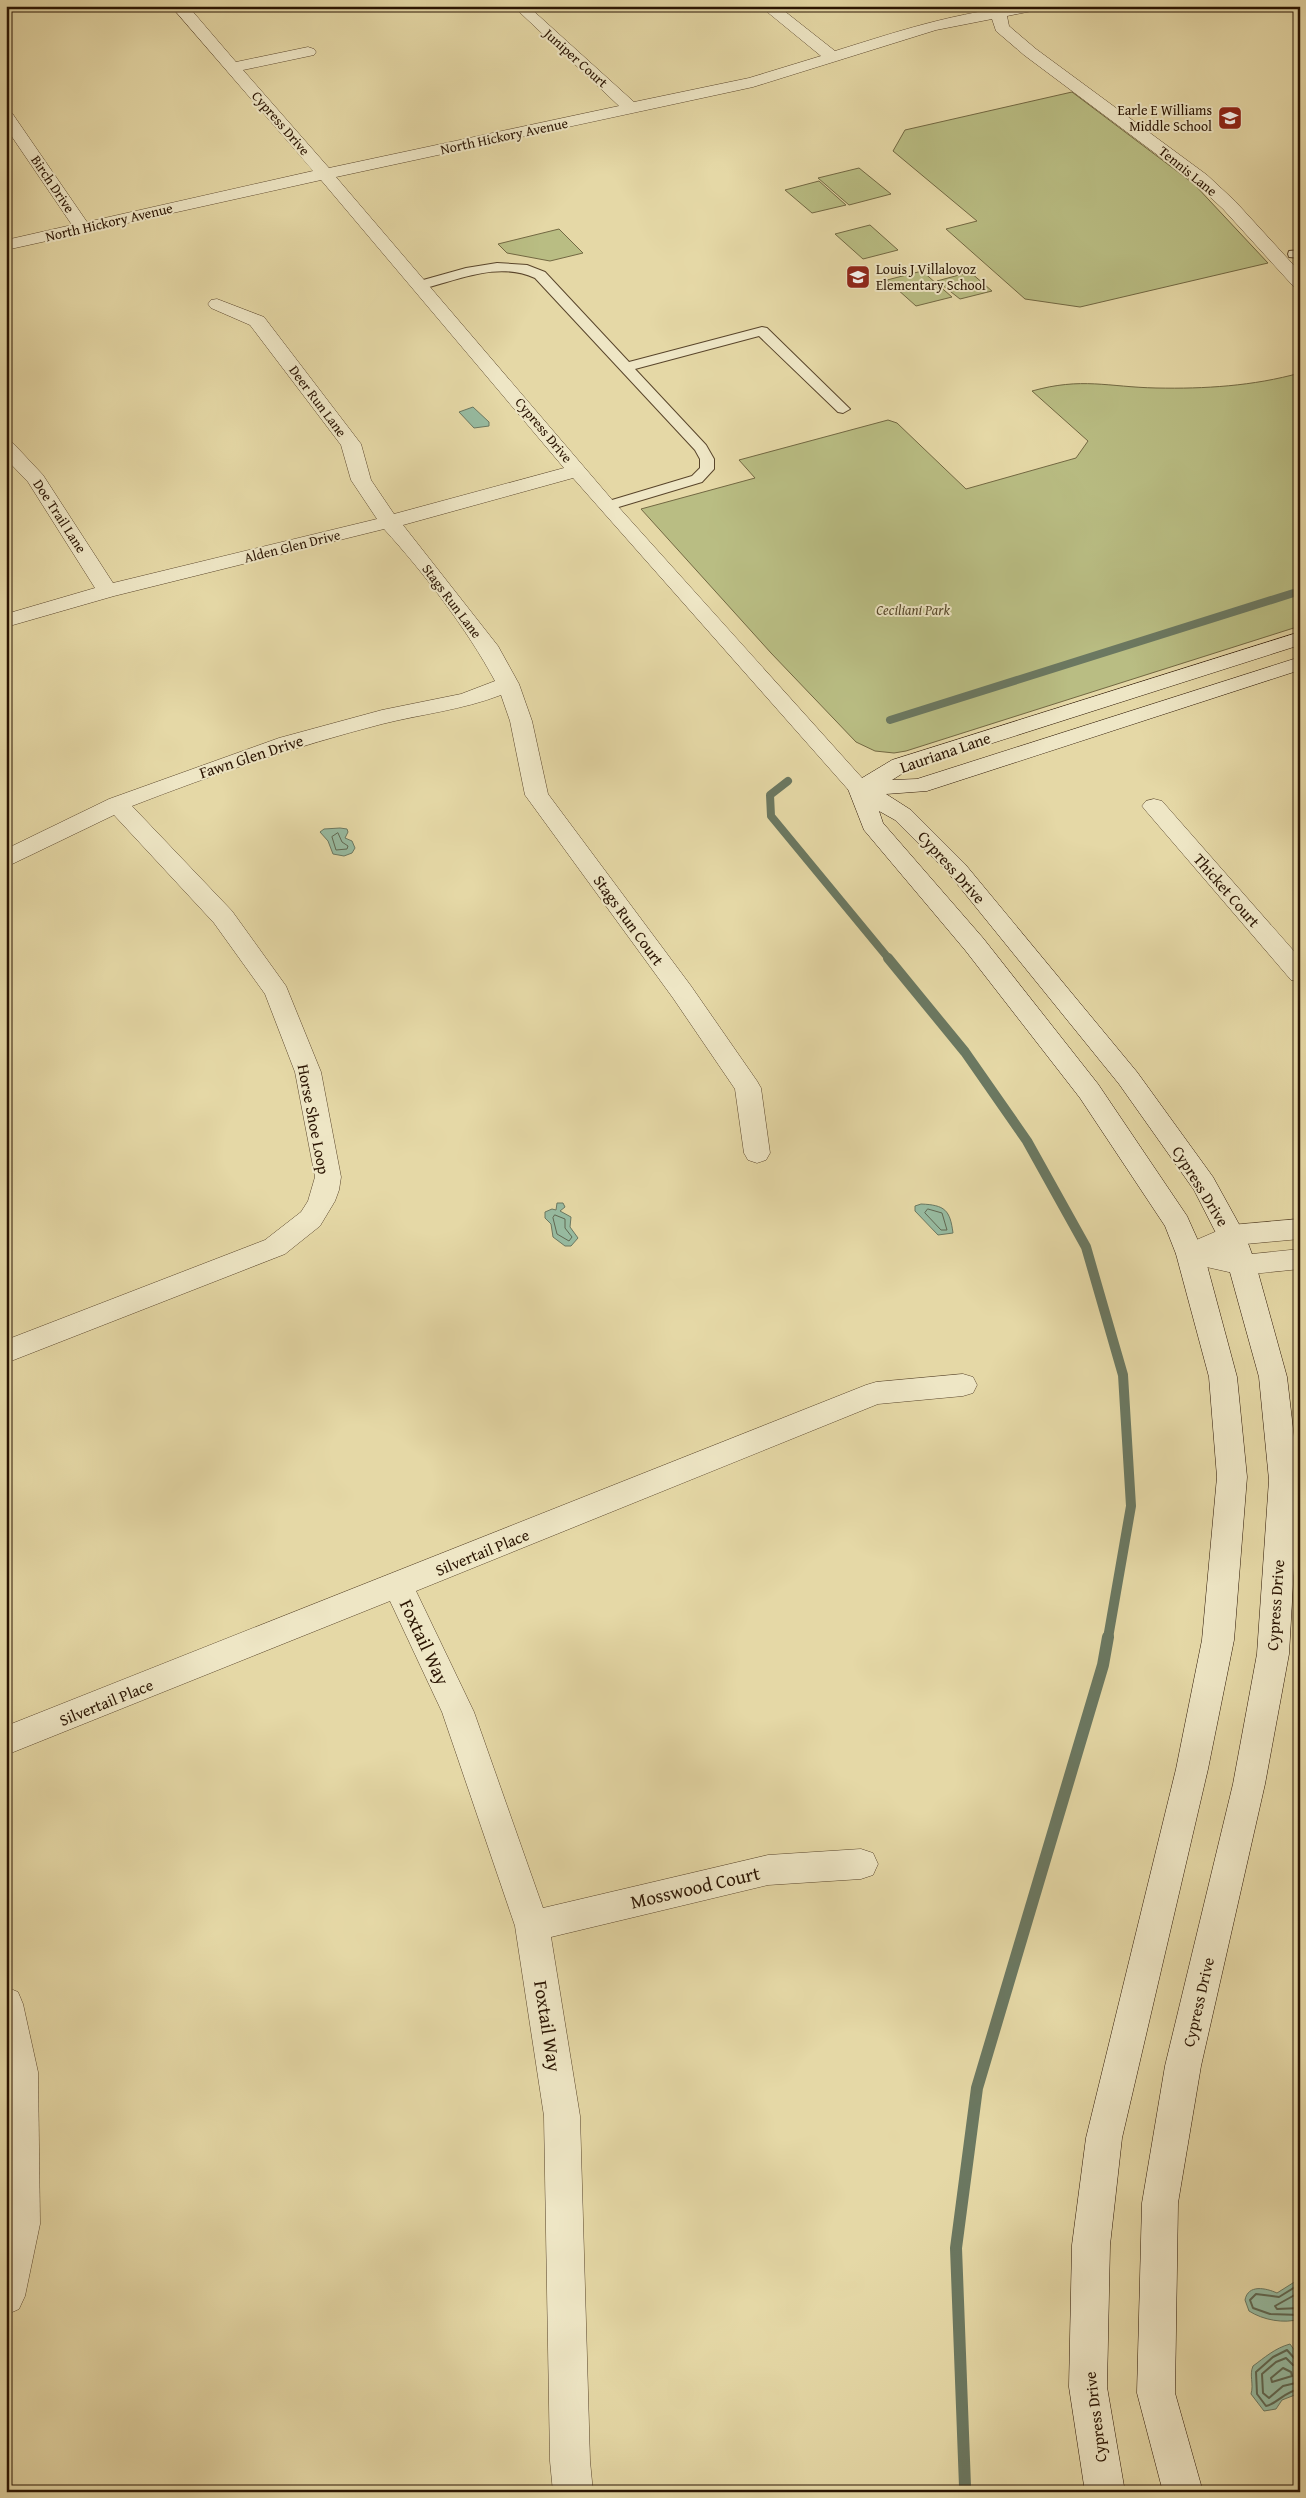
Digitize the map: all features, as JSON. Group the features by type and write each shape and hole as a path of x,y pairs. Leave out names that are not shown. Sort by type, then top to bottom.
{"street":[{"name":"Cypress Drive","path":"179,6 421,285 607,506 860,789 903,815 957,869 1128,1078 1204,1184 1232,1235 1273,1377 1284,1480 1272,1654 1249,1784 1183,2066 1160,2203 1156,2392 1183,2492"},
{"path":"768,6 833,58"},
{"name":"North Hickory Avenue","path":"6,245 753,82 932,26 995,10 1037,6"},
{"name":"Juniper Court","path":"520,8 632,109"},
{"name":"Tennis Lane","path":"995,10 1020,26 1072,69 1215,174 1246,201 1298,256"},
{"name":"Tennis Lane","path":"995,10 1002,28 1030,52 1201,180 1229,205 1300,282"},
{"path":"233,68 308,52"},
{"name":"Birch Drive","path":"6,116 83,228"},
{"name":"Deer Run Lane","path":"217,304 257,321 350,444 361,480 389,522"},
{"name":"Doe Trail Lane","path":"6,447 36,479 107,591"},
{"name":"Alden Glen Drive","path":"6,620 107,591 389,522 578,470"},
{"name":"Stags Run Lane","path":"389,522 408,543 490,651 508,684"},
{"name":"Lauriana Lane","path":"860,789 900,765 1300,638"},
{"name":"Lauriana Lane","path":"860,789 919,786 1300,663"},
{"name":"Fawn Glen Drive","path":"6,859 117,804 287,744 382,717 467,700 508,684"},
{"name":"Stags Run Court","path":"508,684 522,724 537,795 682,992 748,1088 757,1153"},
{"name":"Cypress Drive","path":"860,789 872,825 974,944 1089,1091 1177,1223 1190,1254 1224,1377 1232,1477 1216,1650 1192,1769 1102,2148 1091,2245 1088,2387 1105,2492"},
{"name":"Horse Shoe Loop","path":"6,1352 275,1247 309,1224 326,1193 328,1177 308,1072 277,992 223,917 117,804"},
{"name":"Thicket Court","path":"1154,806 1300,974"},
{"path":"1190,1254 1232,1235 1300,1229"},
{"path":"1190,1254 1242,1265 1300,1259"},
{"name":"Silvertail Place","path":"6,1741 876,1393 964,1385"},
{"name":"Foxtail Way","path":"398,1585 458,1712 532,1926 562,2116 570,2461 573,2492"},
{"name":"Mosswood Court","path":"532,1926 768,1870 861,1864"},
{"path":"6,2004 20,2072 22,2224 6,2296"}],"lane":[{"path":"421,285 500,267 530,269 540,275 701,448 707,459 707,469 697,479 683,485 607,506"},
{"path":"626,367 762,331 843,409"}],"green space":[{"path":"1072,92 1194,184 1268,263 1080,307 1025,299 946,229 977,221 893,151 905,130"},
{"path":"859,168 891,194 849,205 818,178"},
{"path":"819,181 846,205 812,213 785,190"},
{"path":"870,225 898,250 863,259 835,234"},
{"path":"559,229 583,253 550,261 507,253 498,244"},
{"path":"922,271 952,297 916,306 887,280"},
{"path":"970,272 992,291 960,299 937,281"},
{"name":"Ceciliani Park","path":"1300,373 1300,626 906,751 894,753 875,751 856,742 771,653 641,509 755,478 739,460 888,420 897,423 966,489 1076,458 1088,441 1032,391 1066,384 1156,388 1211,387 1247,384"}],"water":[{"path":"473,407 489,422 489,426 474,428 459,412"},
{"path":"324,829 347,829 348,832 345,838 352,841 355,848 352,853 344,856 333,854 328,841 320,832"},
{"path":"557,1203 563,1203 565,1207 560,1211 571,1217 570,1227 578,1238 571,1246 565,1246 553,1237 551,1224 545,1218 545,1212 552,1209 556,1210"},
{"path":"921,1204 936,1206 945,1210 950,1219 953,1233 938,1235 915,1211 915,1206"},
{"path":"1300,2273 1300,2319 1274,2320 1261,2317 1249,2311 1245,2300 1250,2291 1263,2289 1277,2293 1296,2281"},
{"path":"1290,2344 1300,2358 1300,2393 1282,2400 1276,2409 1264,2411 1251,2394 1253,2366 1275,2351"}],"waterway":[{"path":"890,720 1300,591"},
{"path":"788,781 770,795 771,816 889,959"},
{"path":"888,958 965,1052 1027,1141 1086,1247 1123,1375 1131,1506 1108,1638"},
{"path":"965,2486 956,2248 977,2088 1103,1665 1108,1637"}],"place":[{"name":"Earle E Williams Middle School","path":"1230,118"},
{"name":"Louis J Villalovoz Elementary School","path":"858,277"}]}
